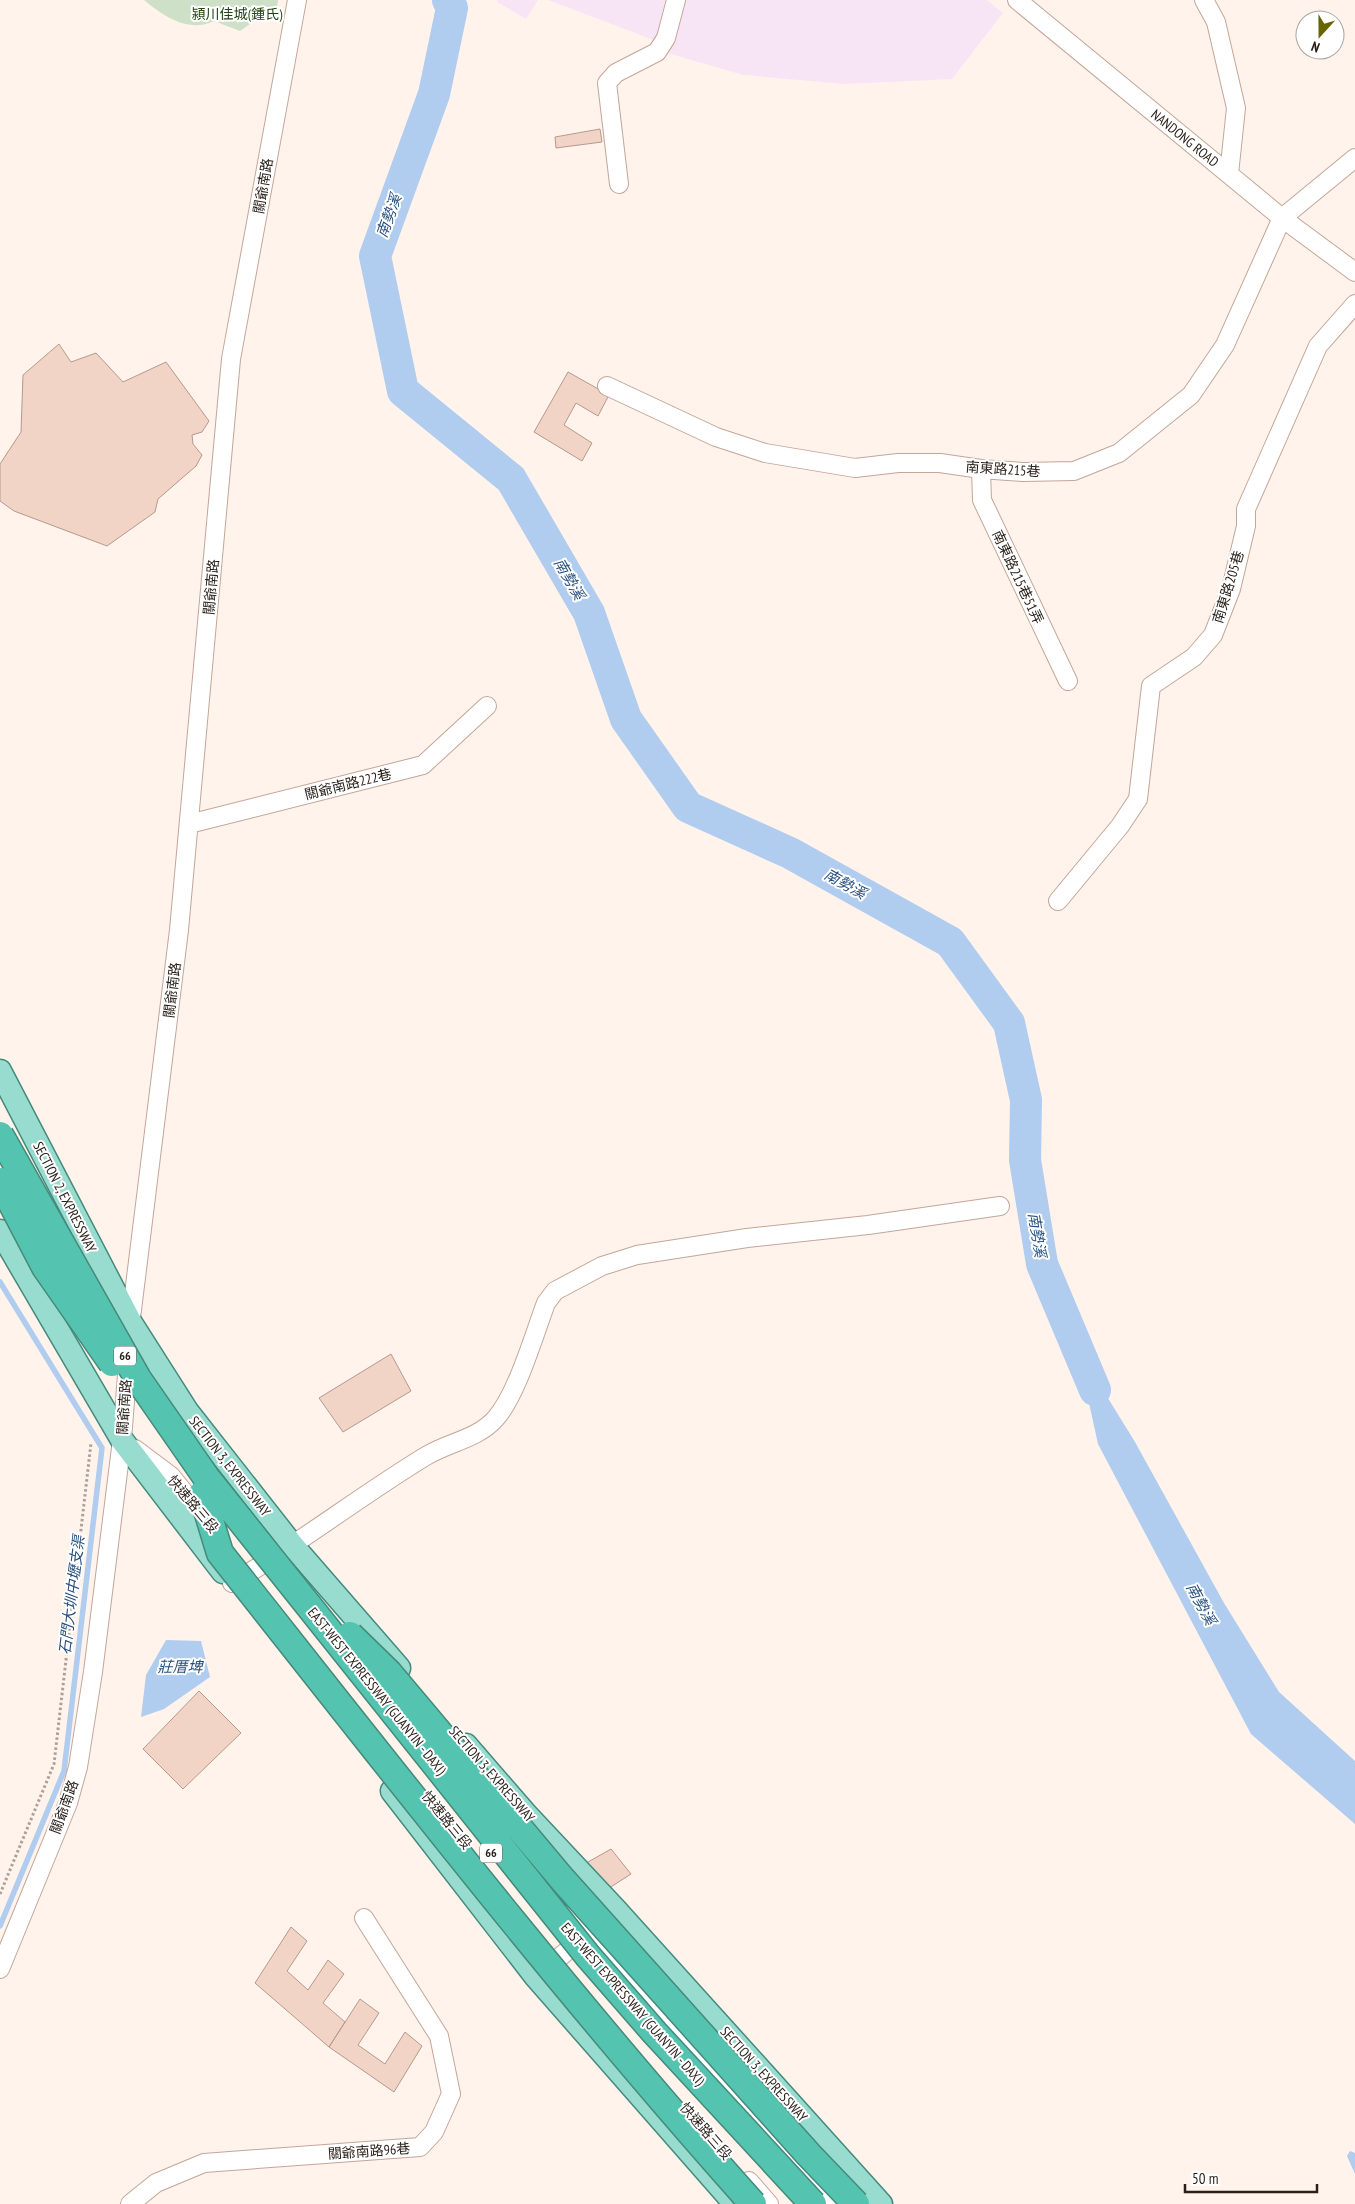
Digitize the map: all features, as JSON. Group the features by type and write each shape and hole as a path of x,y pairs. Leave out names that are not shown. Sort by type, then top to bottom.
{"highway":[{"name":"EAST-WEST EXPRESSWAY (GUANYIN - DAXI)","path":"0,1135 138,1379 206,1477 283,1554 588,1956 655,2033 813,2204"},
{"name":"EAST-WEST EXPRESSWAY (GUANYIN - DAXI)","path":"0,1181 45,1267 202,1494 573,1958 656,2056 790,2204"},
{"path":"202,1494 220,1552 462,1859 562,1981 753,2204"},
{"path":"283,1554 390,1673 563,1880 856,2204"}],"main road":[{"name":"SECTION 2, EXPRESSWAY","path":"0,1071 131,1323"},
{"path":"0,1231 122,1440 240,1578 536,1977 735,2204"},
{"name":"SECTION 3, EXPRESSWAY","path":"131,1323 188,1411 255,1497 283,1554 615,1909 881,2204"}],"street":[{"name":"關爺南路","path":"0,1969 68,1803 78,1767 93,1672 122,1440 131,1323 180,930 231,359 298,0"},
{"path":"619,184 607,83 616,74 657,52 666,38 676,0"},
{"name":"NANDONG ROAD","path":"1017,0 1282,218 1355,272"},
{"path":"1204,0 1216,22 1236,108 1229,174"},
{"path":"1282,218 1355,158"},
{"name":"南東路215巷","path":"607,386 716,436 765,453 855,468 898,463 940,462 981,469 1023,472 1074,471 1118,453 1191,395 1225,345 1282,218"},
{"name":"南東路205巷","path":"1058,901 1120,826 1138,799 1150,686 1194,656 1213,634 1231,589 1246,526 1246,509 1318,346 1355,304"},
{"name":"南東路215巷51弄","path":"981,469 982,500 1068,681"},
{"name":"關爺南路222巷","path":"189,824 423,766 487,706"},
{"path":"240,1578 283,1554 428,1454 476,1434 496,1419 511,1395 546,1303 555,1291 602,1266 637,1255 729,1241 868,1225 1000,1206"},
{"path":"283,1554 499,1821 587,1934 832,2204"},
{"name":"快速路三段","path":"240,1578 558,1959 770,2204"},
{"path":"536,1977 615,1909"},
{"name":"關爺南路96巷","path":"130,2204 156,2184 204,2163 420,2147 434,2132 450,2094 439,2036 364,1918"}],"path":[{"path":"0,1894 54,1764 91,1443"}],"shaded area":[{"path":"497,0 538,0 526,19 497,2"},
{"path":"548,0 665,0 656,41"},
{"path":"680,0 987,0 1003,13 952,79 844,84 743,75 667,53"}],"green space":[{"name":"潁川佳城(鍾氏)","path":"144,0 278,0 277,8 251,5 253,22 240,31 214,21 205,24 186,24 168,17"}],"water":[{"path":"1077,1348 1135,1442 1224,1603 1279,1692 1355,1761 1355,1824 1251,1734 1098,1444"},
{"name":"莊厝埤","path":"166,1640 201,1641 210,1677 164,1709 141,1717 146,1675"},
{"path":"1350,2151 1355,2153 1355,2174 1347,2156"}],"building":[{"path":"600,129 602,142 556,148 555,137"},
{"path":"59,344 71,362 96,353 123,382 166,362 209,421 202,432 192,435 193,444 202,455 196,466 158,499 155,512 107,546 14,511 0,501 0,464 21,432 23,375"},
{"path":"568,372 609,395 598,416 576,403 564,425 592,443 582,461 534,432"},
{"path":"391,1354 411,1391 343,1432 319,1398"},
{"path":"199,1691 241,1733 183,1789 143,1749"},
{"path":"611,1849 631,1874 603,1892 581,1866"},
{"path":"291,1927 307,1941 287,1971 308,1990 328,1960 344,1974 323,2003 345,2022 329,2047 255,1983"},
{"path":"360,1999 379,2013 358,2045 385,2064 405,2032 422,2046 394,2092 329,2047"}],"waterway":[{"name":"南勢溪","path":"448,0 452,8 434,94 375,256 403,391 511,479 589,613 626,719 688,807 790,853 950,942 1009,1023 1026,1100 1025,1160 1042,1264 1095,1390"},
{"name":"石門大圳中壢支渠","path":"0,1282 102,1448 64,1771 0,1926"}]}
